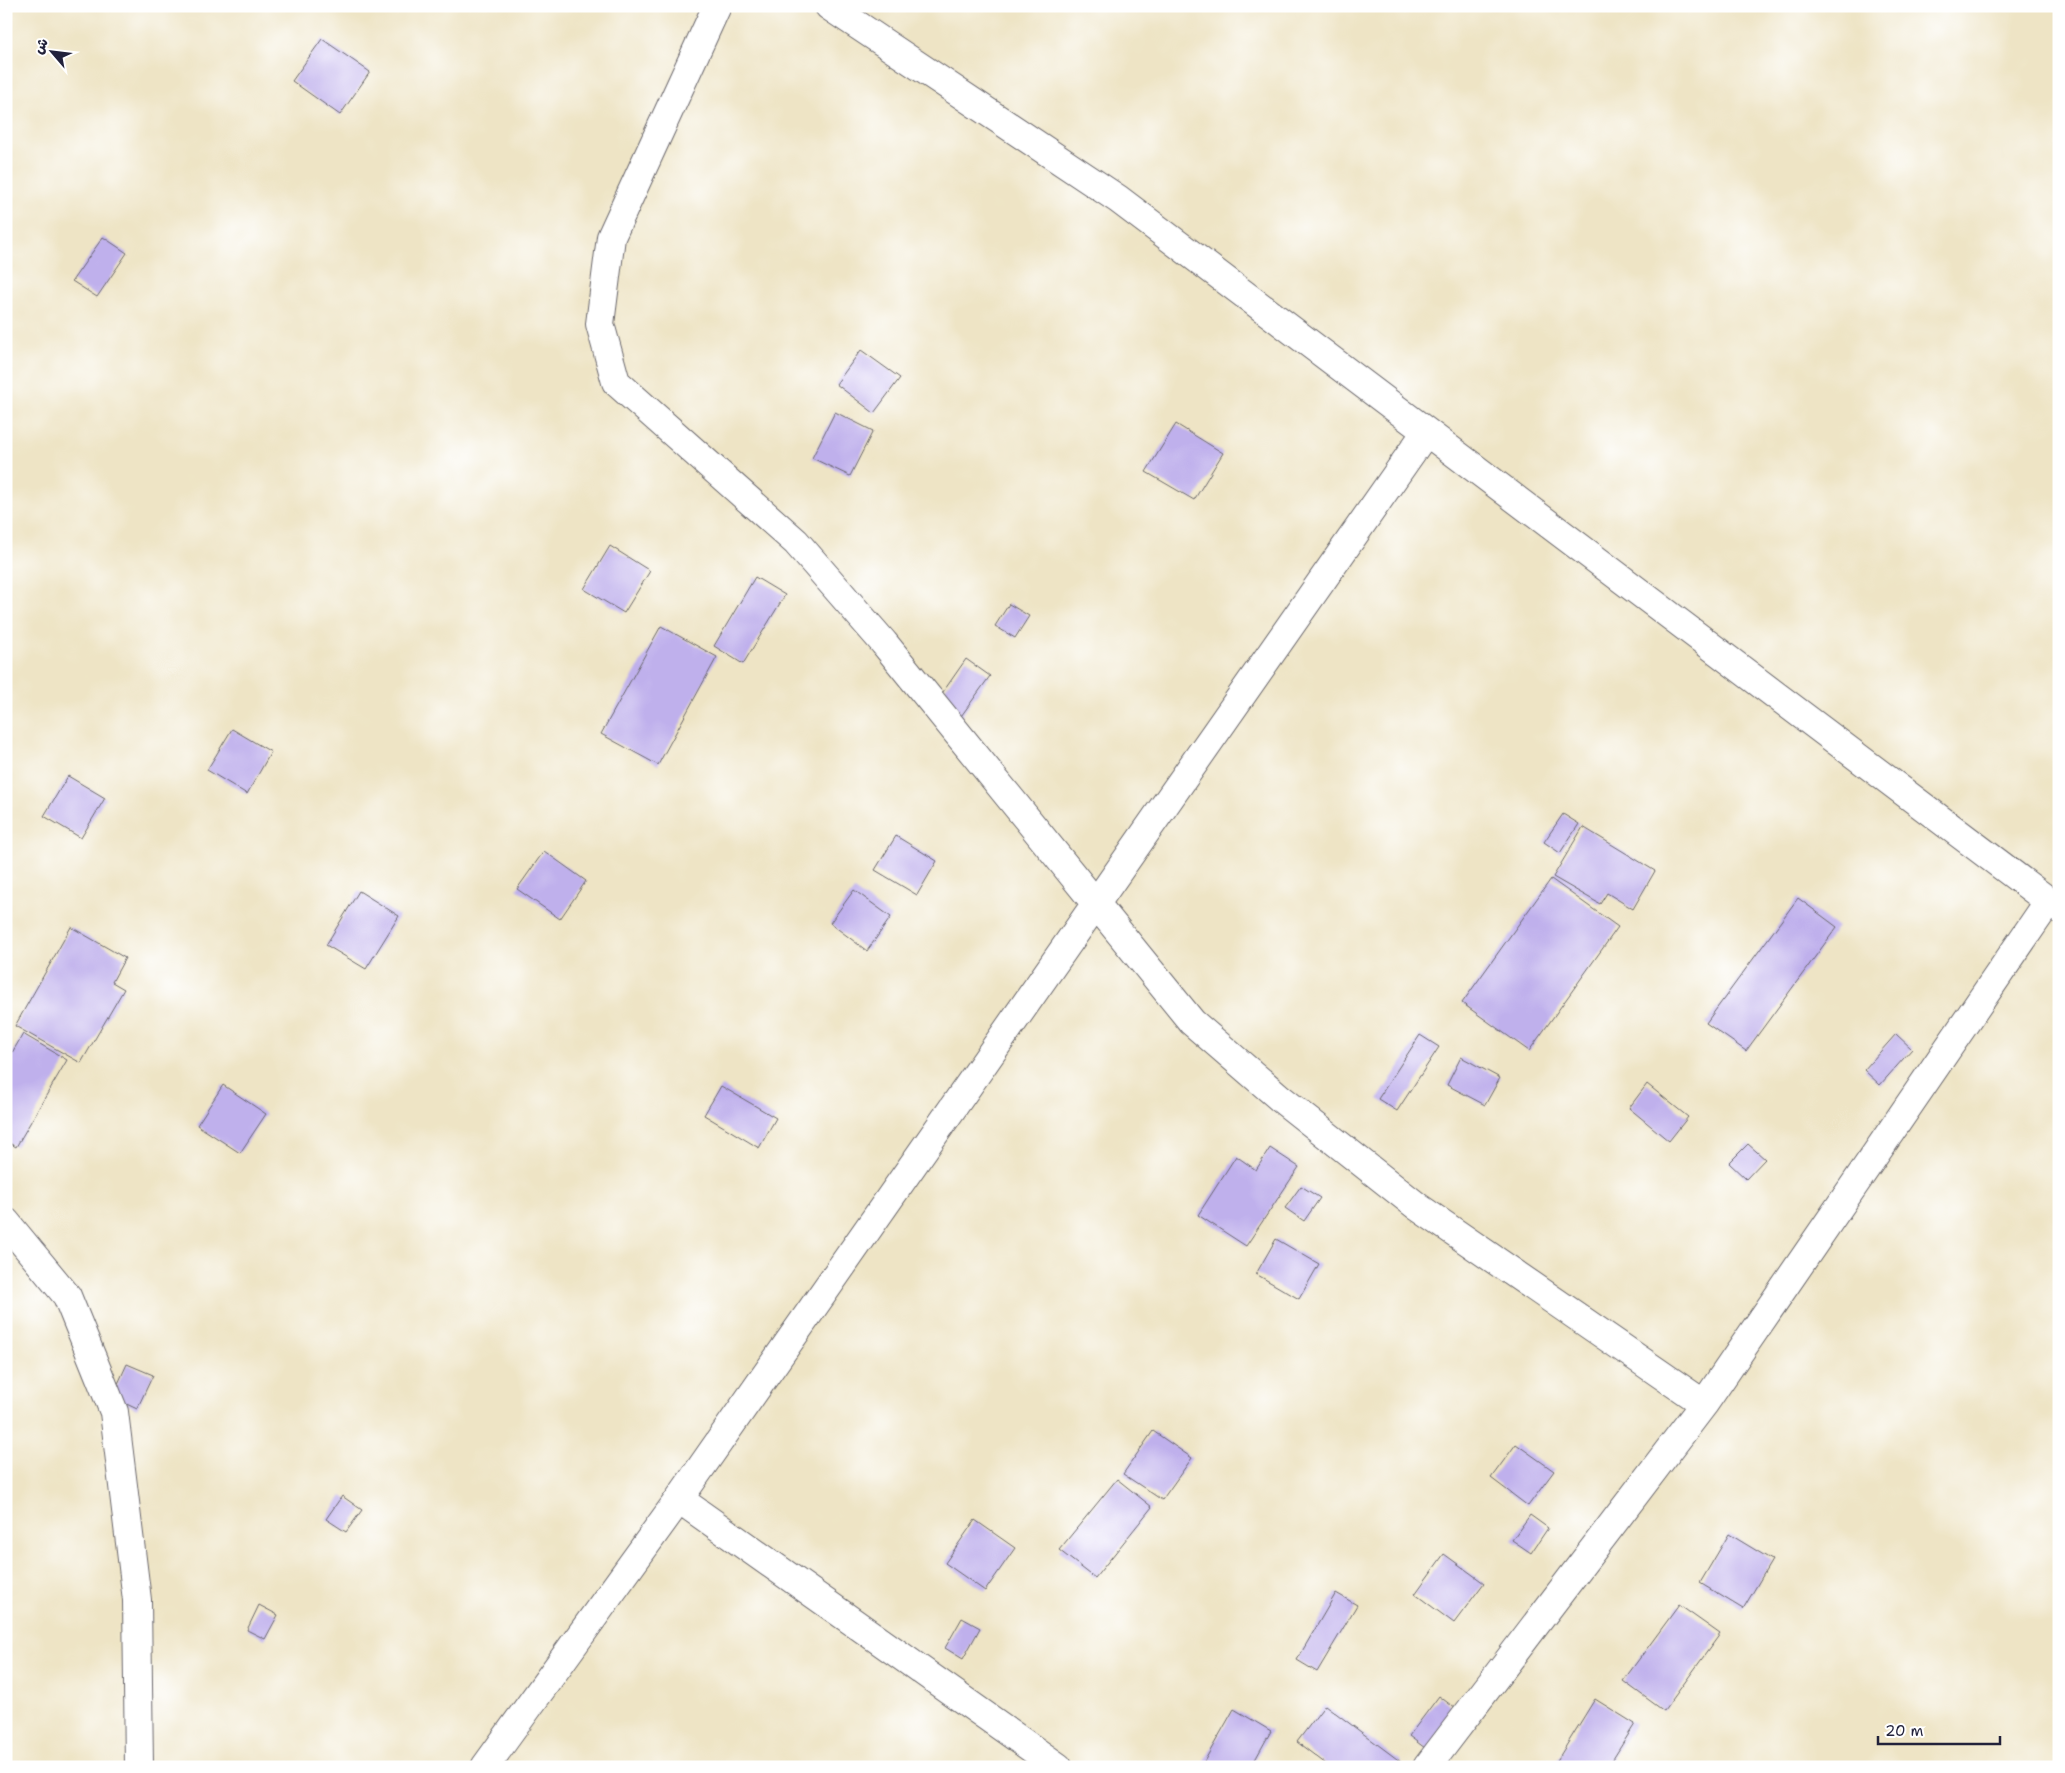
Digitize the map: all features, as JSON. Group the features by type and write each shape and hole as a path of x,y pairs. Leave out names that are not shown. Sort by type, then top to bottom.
{"street":[{"path":"717,6 611,238 600,324 616,382 796,542 884,643 1192,1022 1280,1098 1418,1207 1704,1404"},
{"path":"829,6 1118,199 2054,905 1704,1404 1427,1767"},
{"path":"486,1767 679,1499 1426,432"},
{"path":"6,1222 67,1296 114,1412 138,1600 139,1767"},
{"path":"679,1499 1058,1767"}],"building":[{"path":"322,39 370,72 340,115 292,81"},
{"path":"103,237 127,253 97,297 72,281"},
{"path":"861,350 900,378 874,413 836,384"},
{"path":"835,412 873,431 850,476 812,458"},
{"path":"1176,424 1223,453 1194,500 1146,472"},
{"path":"610,546 650,571 624,613 584,589"},
{"path":"755,577 785,595 743,664 714,646"},
{"path":"1009,604 1029,616 1015,638 995,626"},
{"path":"661,626 717,657 658,765 601,734"},
{"path":"966,659 990,676 959,719 936,702"},
{"path":"232,729 271,752 247,794 207,770"},
{"path":"68,776 105,798 81,838 44,816"},
{"path":"1563,814 1579,824 1560,853 1544,842"},
{"path":"1583,827 1655,871 1633,909 1607,893 1600,904 1553,877"},
{"path":"896,836 937,861 917,895 875,870"},
{"path":"544,851 586,881 560,919 517,889"},
{"path":"1551,879 1618,927 1529,1051 1462,1003"},
{"path":"854,890 891,917 867,951 830,923"},
{"path":"359,891 399,916 366,969 326,945"},
{"path":"1798,898 1837,927 1746,1051 1706,1023"},
{"path":"71,927 125,958 112,982 124,989 81,1063 15,1026"},
{"path":"23,1034 67,1060 16,1147 6,1141 6,1063"},
{"path":"1896,1034 1912,1049 1880,1085 1864,1070"},
{"path":"1420,1035 1439,1047 1397,1111 1378,1099"},
{"path":"1461,1057 1500,1078 1485,1105 1447,1085"},
{"path":"1647,1084 1688,1117 1669,1141 1629,1108"},
{"path":"223,1085 266,1114 240,1153 197,1125"},
{"path":"721,1086 776,1118 759,1148 704,1115"},
{"path":"1748,1144 1765,1159 1746,1179 1729,1163"},
{"path":"1270,1148 1299,1167 1246,1246 1198,1215 1236,1156 1256,1170"},
{"path":"1301,1186 1320,1198 1304,1221 1285,1208"},
{"path":"1276,1239 1319,1264 1299,1299 1256,1274"},
{"path":"127,1364 153,1375 137,1409 112,1397"},
{"path":"1153,1431 1192,1458 1162,1500 1123,1474"},
{"path":"1516,1444 1554,1471 1528,1506 1491,1478"},
{"path":"1117,1479 1152,1507 1095,1578 1059,1550"},
{"path":"342,1496 362,1510 346,1532 326,1519"},
{"path":"1530,1515 1548,1528 1531,1553 1512,1540"},
{"path":"975,1520 1015,1548 985,1591 945,1563"},
{"path":"1729,1534 1772,1560 1743,1609 1700,1583"},
{"path":"1444,1554 1484,1583 1454,1623 1415,1594"},
{"path":"1336,1593 1357,1605 1317,1672 1297,1660"},
{"path":"259,1605 278,1615 265,1639 247,1630"},
{"path":"1679,1605 1720,1634 1664,1711 1623,1681"},
{"path":"962,1618 980,1628 963,1659 945,1648"},
{"path":"1439,1696 1460,1712 1429,1751 1409,1736"},
{"path":"1595,1699 1635,1724 1608,1767 1553,1767"},
{"path":"1325,1705 1401,1762 1398,1767 1330,1767 1297,1742"},
{"path":"1234,1709 1271,1731 1251,1767 1201,1767"}]}
